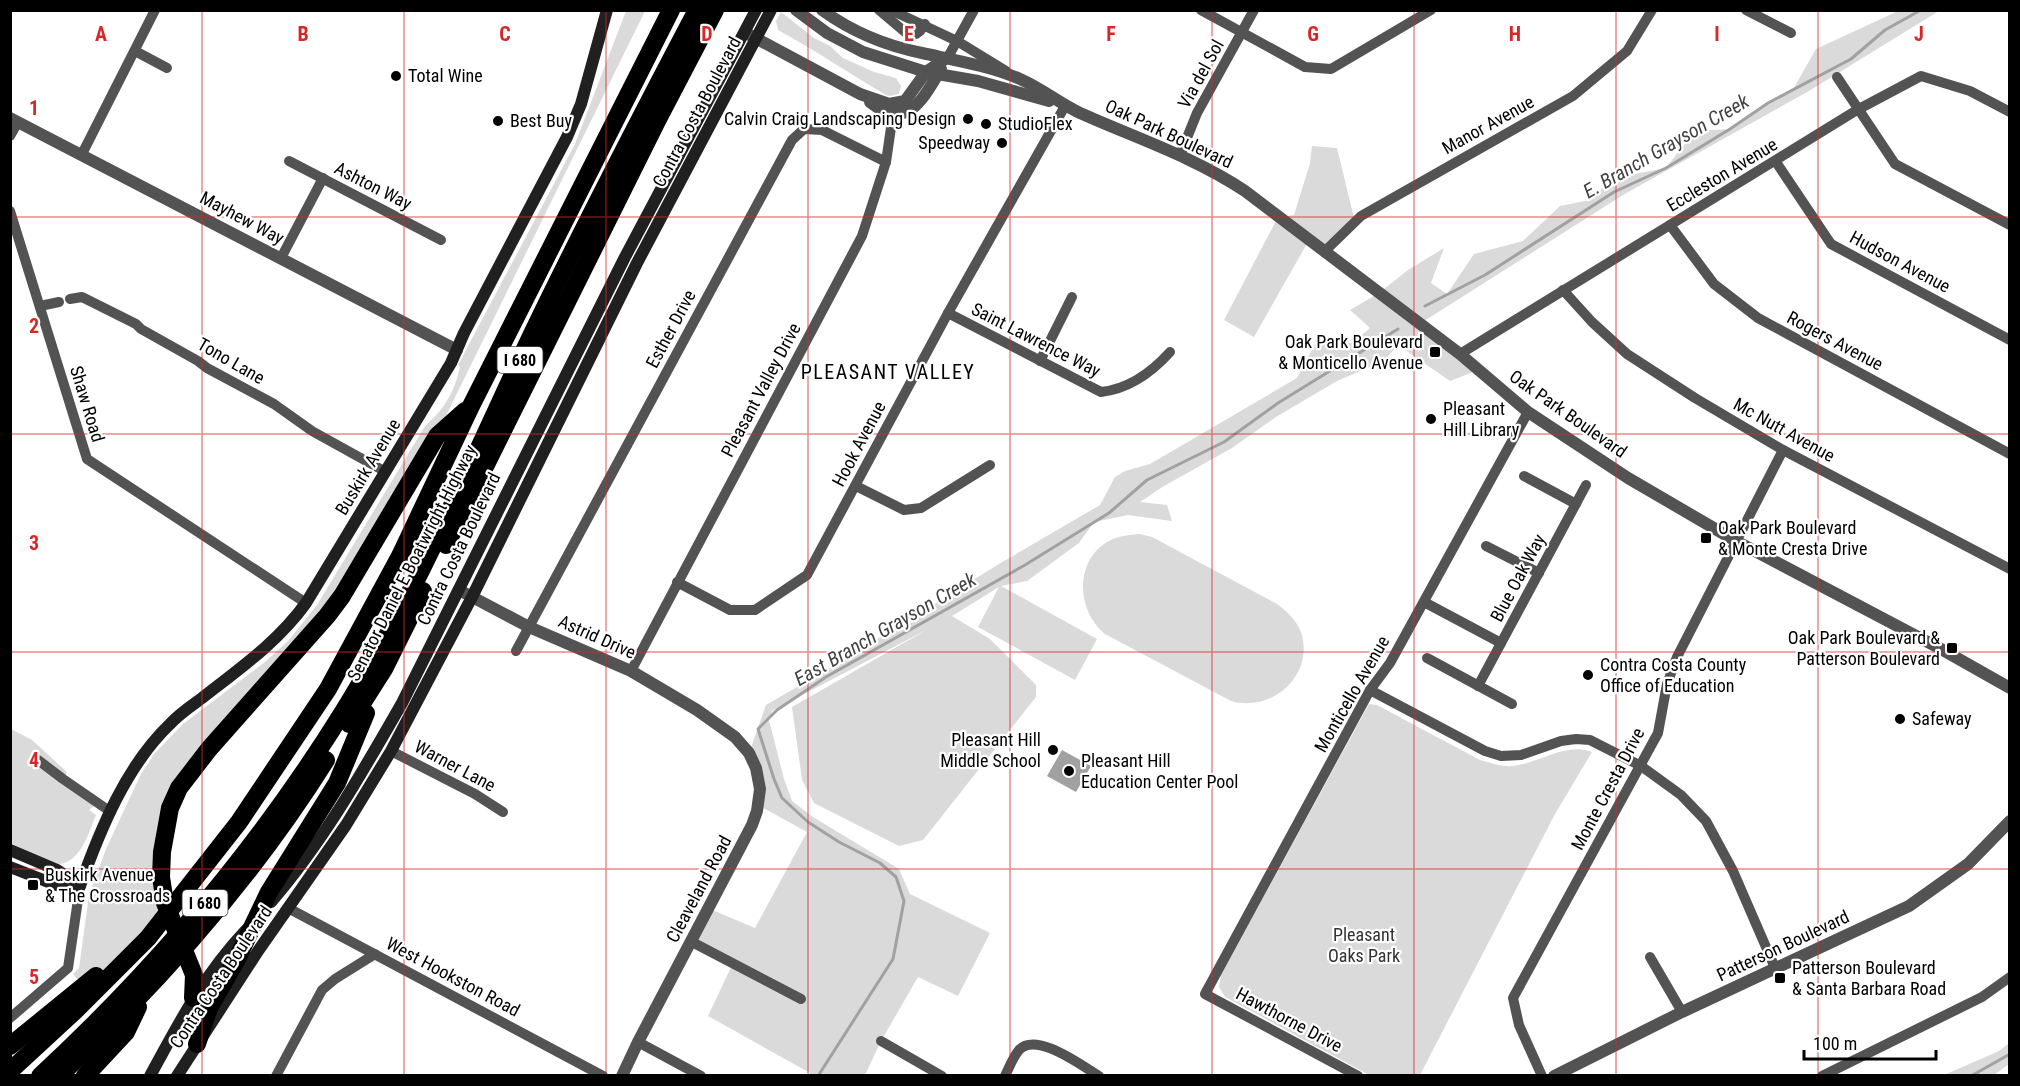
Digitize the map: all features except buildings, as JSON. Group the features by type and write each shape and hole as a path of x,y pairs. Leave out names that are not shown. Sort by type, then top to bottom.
{"highway":[{"path":"657,38 666,10"},
{"name":"Senator Daniel E Boatwright Highway","path":"10,1071 75,1011 148,938 239,822 327,689 400,556 471,406 671,10"},
{"name":"I 680","path":"40,1076 137,980 202,907 254,843 302,776 344,709 388,632 431,548 564,267 697,10"},
{"name":"Senator Daniel E Boatwright Highway","path":"59,1076 145,992 225,903 301,800 384,669 657,121 715,10"},
{"path":"193,998 194,975 165,903 161,877 162,852 170,808 179,788 192,770 327,616 342,596 436,436 471,406"},
{"path":"197,1044 209,1008 236,961 269,892 337,783 384,669"},
{"path":"10,1046 71,995 148,938"},
{"path":"85,1076 126,1032 145,992"}],"main road":[{"name":"Buskirk Avenue","path":"80,886 111,812 145,752 170,723 260,653 293,620 306,603 386,472 451,363 567,137 581,104 607,10"},
{"name":"Contra Costa Boulevard","path":"150,1076 193,998 225,952 274,899 293,874 371,757 412,683 625,257 756,10"},
{"name":"Contra Costa Boulevard","path":"177,1076 346,825 391,751 472,597 637,262 771,10"},
{"path":"10,850 57,870 80,886"},
{"path":"10,867 56,885 80,886"}],"street":[{"path":"82,154 155,10"},
{"name":"Oak Park Boulevard","path":"796,10 844,44 863,52 932,73 978,81 1065,106 1223,176 1460,354 1528,412 1628,478 1736,541 2010,688"},
{"name":"Oak Park Boulevard","path":"822,10 851,28 890,44 948,57 1020,79"},
{"path":"879,10 910,34 920,31 925,24"},
{"name":"Oak Park Boulevard","path":"891,10 957,40 1065,106"},
{"path":"860,94 889,104 900,103 908,98 948,57 974,10"},
{"path":"1201,10 1305,67 1331,69 1431,10"},
{"name":"Via del Sol","path":"1180,155 1197,113 1254,10"},
{"name":"Manor Avenue","path":"1325,251 1361,216 1573,96 1627,51 1652,10"},
{"path":"1746,10 1791,33"},
{"path":"744,32 860,94 884,112 893,114 916,106 932,73"},
{"path":"135,51 167,68"},
{"name":"Eccleston Avenue","path":"1460,354 1776,162 1857,110 1921,76 1970,91 2010,112"},
{"path":"1837,77 1895,164 2010,225"},
{"name":"Hook Avenue","path":"677,582 730,610 755,610 807,575 948,313 1065,106"},
{"name":"Pleasant Valley Drive","path":"631,671 862,236 886,162 893,114"},
{"path":"10,136 14,120"},
{"name":"Mayhew Way","path":"14,120 457,350"},
{"name":"Esther Drive","path":"516,651 792,140 804,129 822,130 886,162"},
{"name":"Ashton Way","path":"289,161 441,240"},
{"name":"Hudson Avenue","path":"1776,162 1831,244 2010,340"},
{"path":"281,258 323,178"},
{"name":"Shaw Road","path":"10,211 87,459 306,603"},
{"name":"Rogers Avenue","path":"1671,225 1714,284 1758,318 2010,454"},
{"name":"Mc Nutt Avenue","path":"1563,290 1592,322 1628,354 1695,398 1783,450 2010,569"},
{"name":"Tono Lane","path":"40,306 82,297 136,324 141,330 274,404 312,431 386,472"},
{"path":"1040,361 1072,297"},
{"name":"Saint Lawrence Way","path":"948,313 1101,392 1116,390 1156,368 1170,352"},
{"name":"Monticello Avenue","path":"1205,994 1370,690 1390,663 1528,412"},
{"name":"Monte Cresta Drive","path":"1542,1076 1519,1025 1513,998 1658,733 1667,684 1677,657 1783,450"},
{"path":"856,486 904,510 921,508 990,465"},
{"path":"1524,476 1576,504"},
{"name":"Blue Oak Way","path":"1478,686 1586,485"},
{"path":"1486,546 1539,573"},
{"name":"Astrid Drive","path":"459,590 529,627 631,671 716,723"},
{"path":"1424,602 1501,643"},
{"path":"1427,658 1512,704"},
{"path":"1370,690 1485,751 1501,756 1521,755 1562,741 1583,739 1590,740 1641,766 1681,795 1706,821 1733,871 1776,969"},
{"name":"Cleaveland Road","path":"622,1076 752,825 758,805 760,789 756,768 749,753 735,737 716,723"},
{"name":"Warner Lane","path":"391,751 475,794 503,812"},
{"path":"38,760 111,812"},
{"name":"Patterson Boulevard","path":"1554,1076 1682,1012 1909,906 1968,864 2010,821"},
{"path":"10,1018 68,968 80,886"},
{"name":"West Hookston Road","path":"288,908 603,1076"},
{"path":"692,942 801,999"},
{"path":"276,1076 322,990 375,954"},
{"path":"1650,957 1682,1012"},
{"path":"1822,1076 1982,998 2010,977"},
{"name":"Hawthorne Drive","path":"1205,994 1358,1076"},
{"path":"881,1041 942,1076"},
{"path":"638,1042 701,1076"},
{"path":"1005,1076 1019,1049 1031,1044 1045,1045 1100,1076"}],"green space":[{"path":"626,11 645,11 439,430 342,596 170,808 165,903 148,938 83,986 73,974 79,968 89,895 106,849 141,774 154,754 183,724 265,662 288,641 317,605 425,426 448,400 458,376 460,367 458,365 575,144"},
{"path":"1898,11 1939,11 1809,91 1623,195 1421,323 1478,370 1450,381 1398,345 1384,361 1337,381 1276,417 1232,448 1140,502 1167,505 1172,521 1128,515 1094,522 1079,543 1027,581 1001,586 1097,639 1075,680 978,627 999,587 952,616 990,639 1036,685 1036,697 923,840 899,846 814,803 802,780 792,707 928,629 772,711 769,720 792,801 813,817 899,869 910,894 990,933 958,996 918,977 881,1041 865,1075 809,1075 810,1073 708,1016 733,963 692,942 710,909 755,928 807,832 758,805 749,753 766,705 1100,505 1115,477 1125,471 1150,464 1297,378 1315,344 1352,343 1370,328 1350,310 1379,293 1408,270 1444,248 1431,283 1447,294 1474,254 1523,241 1560,206 1590,200 1613,178 1666,168 1694,131 1730,129 1768,103 1792,91 1816,49"},
{"path":"781,12 814,38 830,46 843,58 874,72 896,78 901,86 899,94 886,95 778,30 776,21"},
{"path":"1312,146 1337,148 1355,222 1325,251 1309,240 1254,337 1224,320 1278,217 1294,215 1310,163"},
{"path":"1140,534 1152,537 1277,604 1288,613 1301,632 1304,648 1302,663 1296,676 1287,687 1275,696 1261,701 1246,703 1231,701 1105,634 1095,624 1084,598 1083,584 1085,570 1091,558 1100,547 1113,539"},
{"name":"Pleasant Oaks Park","path":"1369,704 1377,705 1480,760 1496,764 1509,766 1523,764 1563,751 1592,752 1555,814 1420,1075 1369,1075 1225,997 1219,987 1221,975"},
{"path":"11,729 32,740 67,772 63,779 98,803 89,810 96,815 87,839 77,854 64,863 55,864 46,861 11,843"},
{"path":"2009,1043 2009,1064 1994,1075 1944,1075 1999,1051"}],"shaded area":[{"name":"Pleasant Hill Education Center Pool","path":"1062,750 1091,766 1076,792 1047,776"}],"waterway":[{"name":"E. Branch Grayson Creek","path":"1425,306 1485,275 1614,192 1666,168 1768,103 1851,59 1885,30 1921,10"},
{"name":"East Branch Grayson Creek","path":"818,1076 893,959 904,901 896,877 880,863 839,842 808,822 782,798 758,729 777,710 826,677 1025,565 1109,513 1147,480 1224,442 1278,403 1398,329"},
{"path":"1971,1076 2010,1054"}],"place":[{"name":"Total Wine","path":"396,76"},
{"name":"Calvin Craig Landscaping Design","path":"968,119"},
{"name":"Best Buy","path":"498,121"},
{"name":"StudioFlex","path":"986,124"},
{"name":"Speedway","path":"1002,143"},
{"name":"Oak Park Boulevard & Monticello Avenue","path":"1435,352"},
{"name":"Pleasant Hill Library","path":"1431,419"},
{"name":"Oak Park Boulevard & Monte Cresta Drive","path":"1706,538"},
{"name":"Oak Park Boulevard & Patterson Boulevard","path":"1952,648"},
{"name":"Contra Costa County Office of Education","path":"1588,675"},
{"name":"Safeway","path":"1900,719"},
{"name":"Pleasant Hill Middle School","path":"1053,750"},
{"name":"Pleasant Hill Education Center Pool","path":"1069,771"},
{"name":"Buskirk Avenue & The Crossroads","path":"33,885"},
{"name":"Patterson Boulevard & Santa Barbara Road","path":"1780,978"}],"district":[{"name":"PLEASANT VALLEY","path":"888,372"}]}
